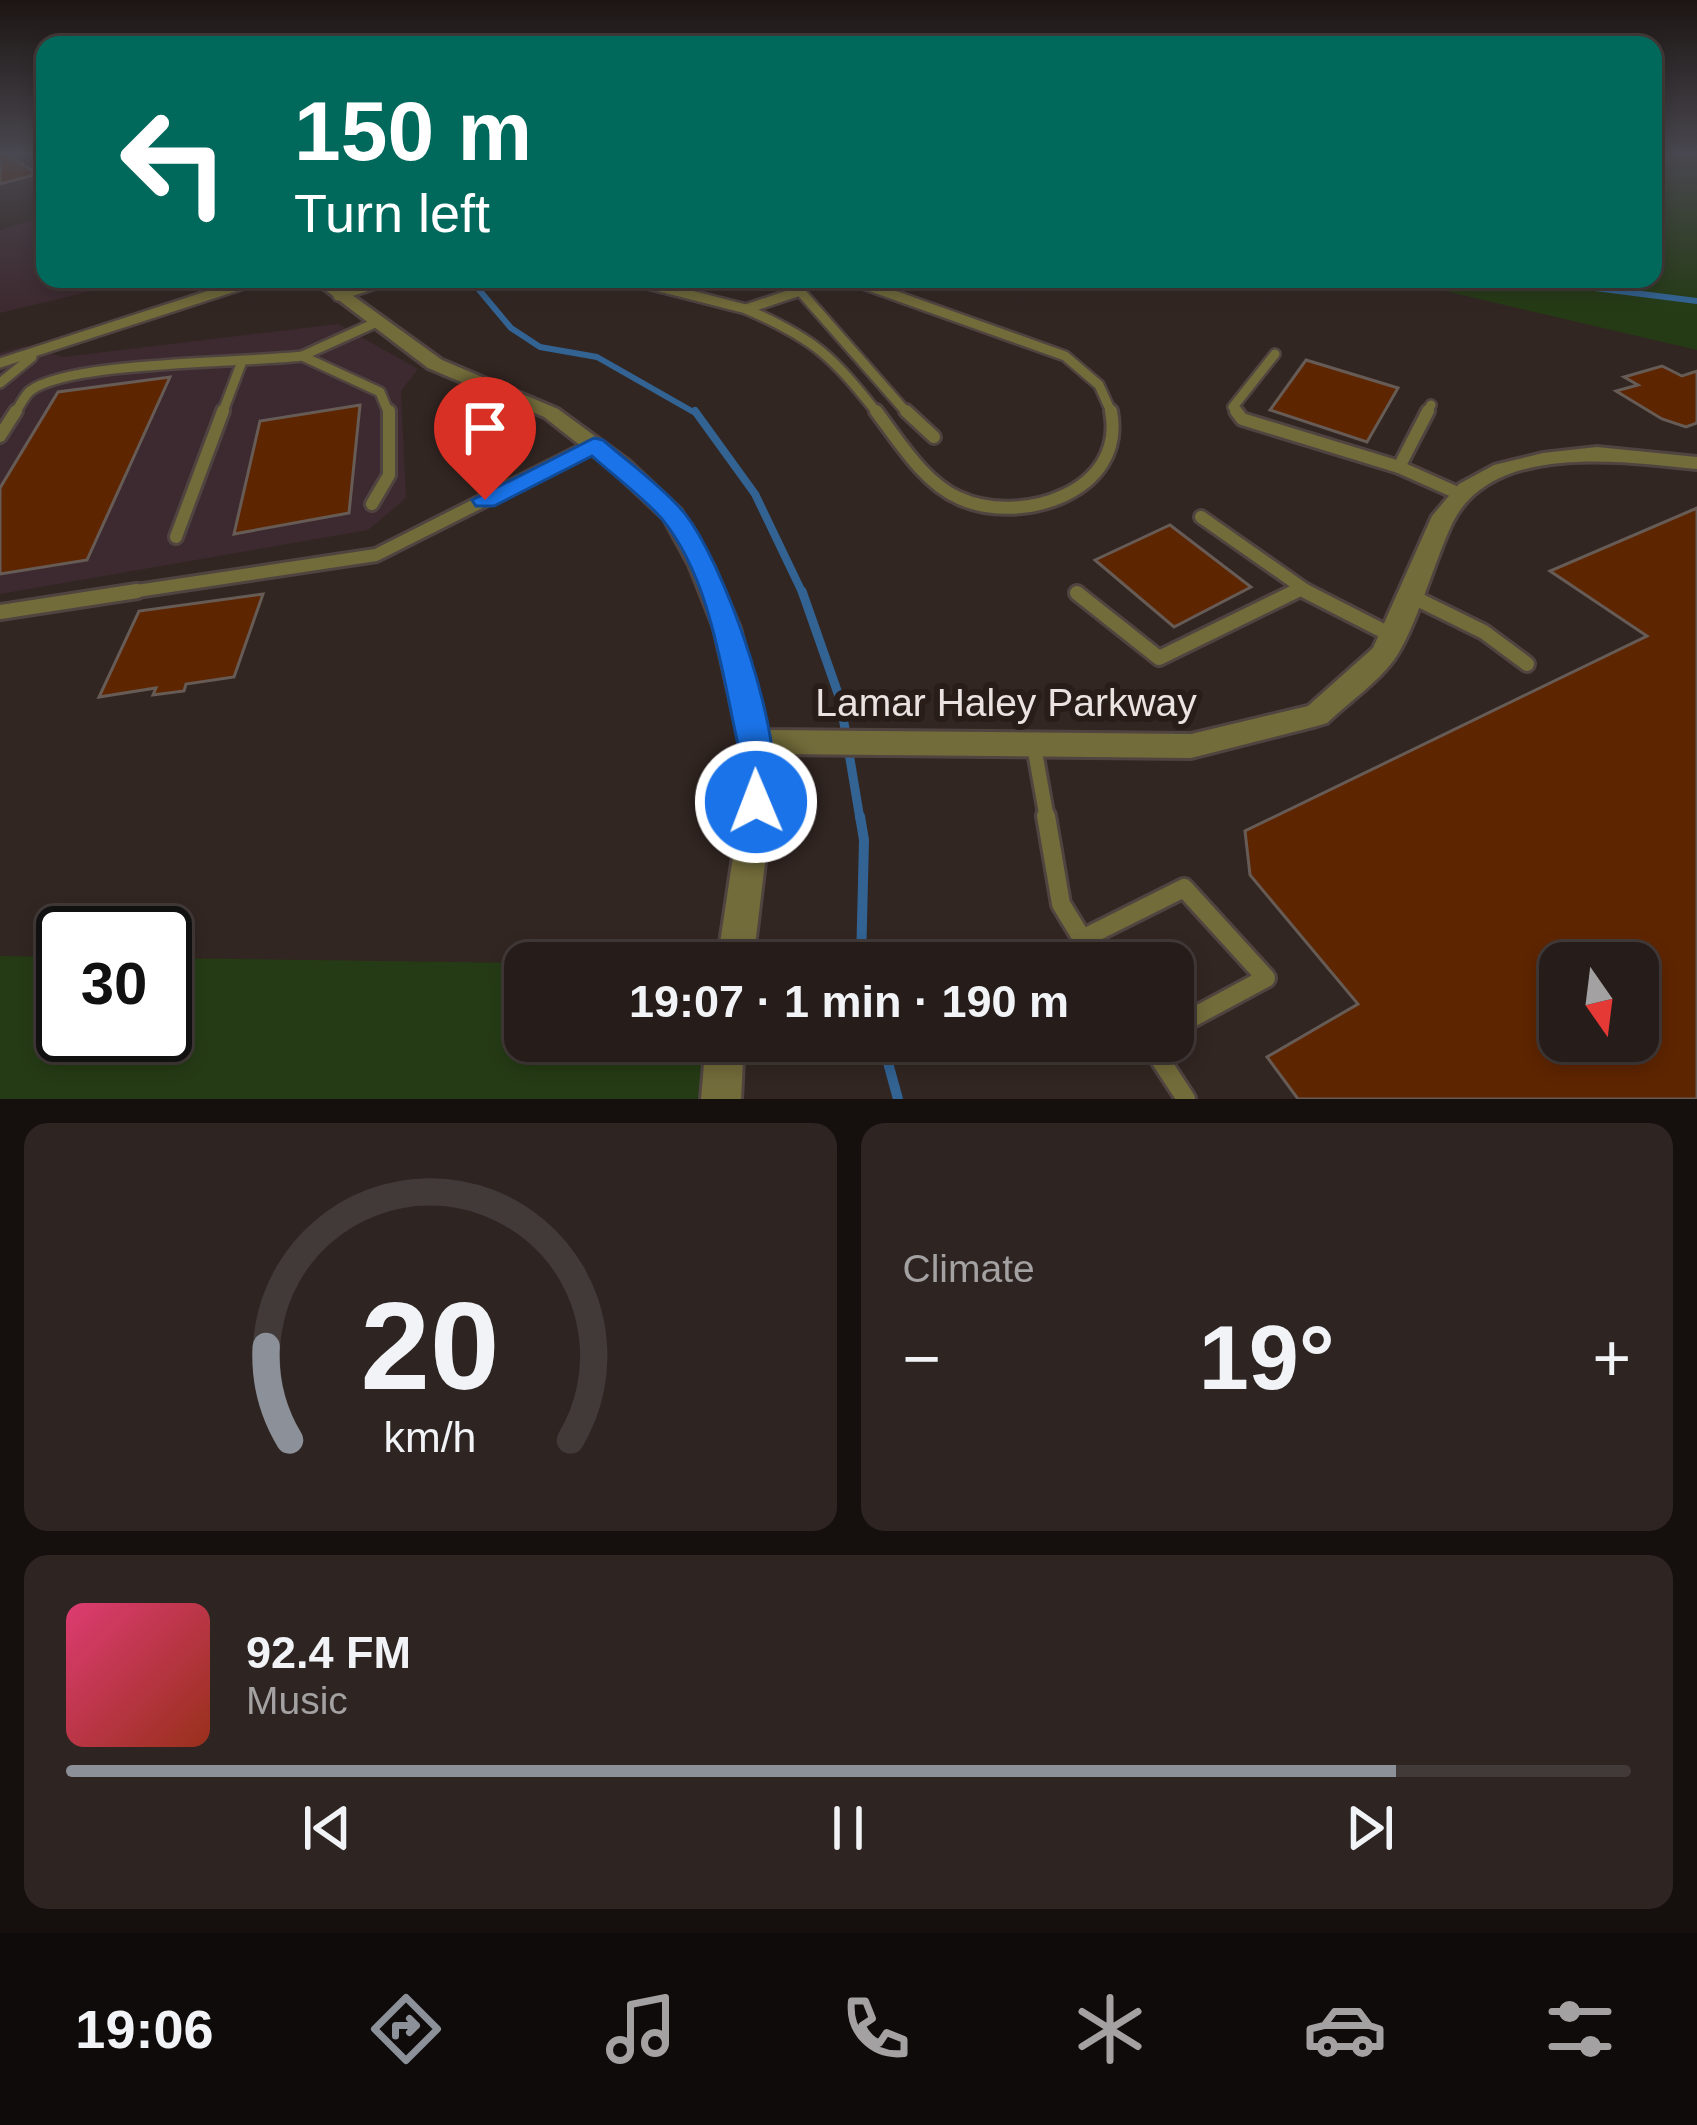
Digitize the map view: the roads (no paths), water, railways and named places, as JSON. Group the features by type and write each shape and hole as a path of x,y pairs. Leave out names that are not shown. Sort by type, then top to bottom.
{"street":[{"path":"327,288 435,364 551,413 673,515 701,565 727,628 760,770 738,942"},
{"path":"1462,495 1502,470 1543,459 1598,453 1697,463"},
{"name":"Lamar Haley Parkway","path":"755,742 1192,746 1317,715 1384,654 1444,516 1462,495"},
{"path":"721,1099 724,1062"}],"lane":[{"path":"0,363 231,288"},
{"path":"663,288 746,309 801,333 826,351 954,497 986,509 1034,511 1060,503 1081,488 1104,455 1114,423 1107,390 1087,369 1065,356 874,288"},
{"path":"746,309 800,291 916,423 934,436"},
{"path":"0,436 30,391 60,378 150,365 241,364 302,356 375,323"},
{"path":"0,383 41,350"},
{"path":"1275,354 1233,407 1235,414 1399,467 1462,495"},
{"path":"302,356 380,392 388,406 388,476 372,503"},
{"path":"176,537 241,364"},
{"path":"1399,467 1431,405"},
{"path":"0,612 376,555 594,446"},
{"path":"1201,517 1301,589 1392,635"},
{"path":"1077,593 1159,658 1301,589"},
{"path":"1410,596 1484,632 1527,664"},
{"path":"1034,744 1061,904 1084,942"},
{"path":"1082,938 1184,888 1266,978 1194,1017"},
{"path":"1162,1062 1186,1099"}],"waterway":[{"path":"478,288 511,328 540,347 597,357 697,414"},
{"path":"1595,288 1697,301"},
{"path":"695,411 755,494 803,594"},
{"path":"802,591 840,699 860,819"},
{"path":"860,816 864,840 862,942"},
{"path":"888,1062 898,1099"}]}
